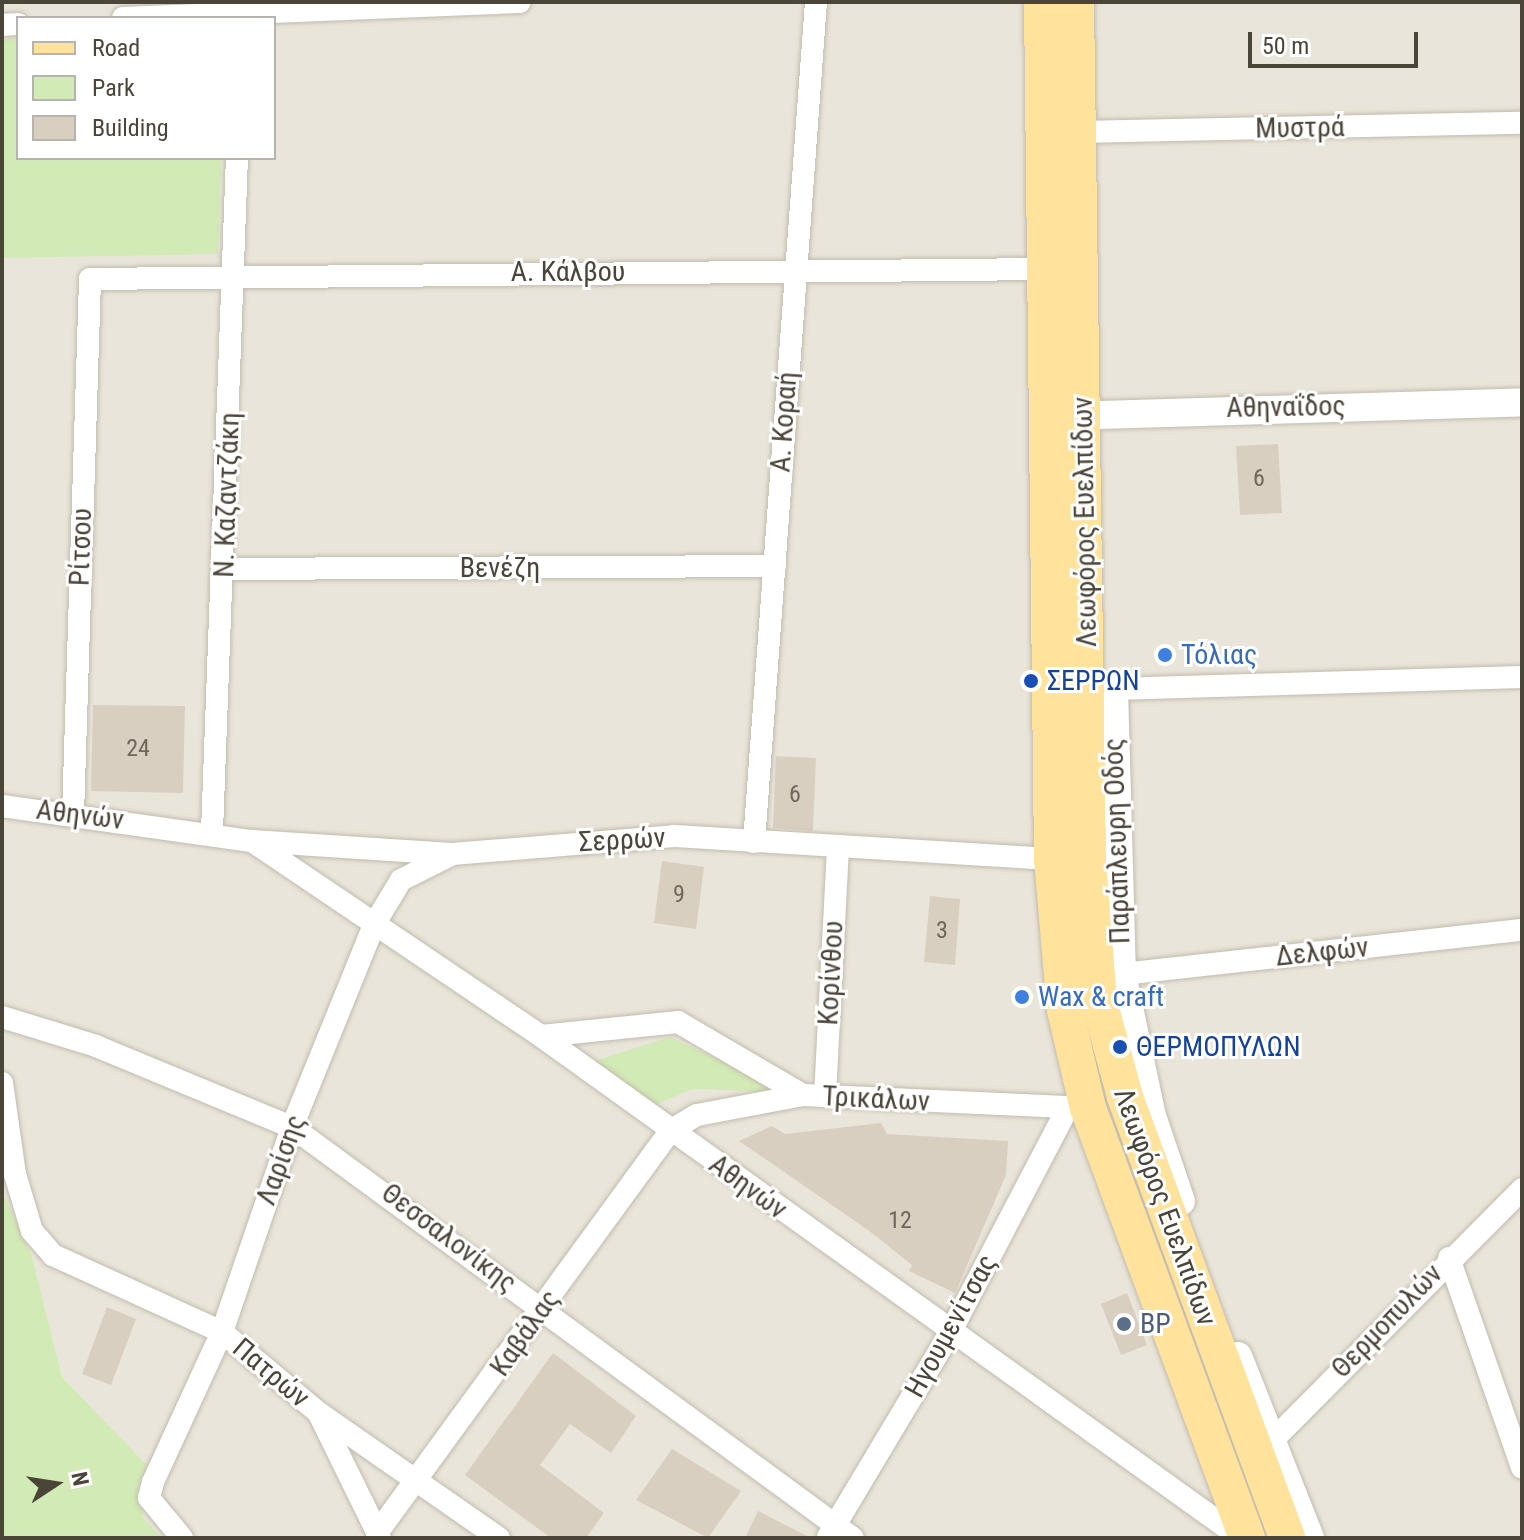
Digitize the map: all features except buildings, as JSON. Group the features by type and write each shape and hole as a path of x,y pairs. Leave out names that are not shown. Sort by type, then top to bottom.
{"main road":[{"name":"Λεωφόρος Ευελπίδων","path":"1042,2 1047,269 1100,689 1088,862 1109,1048 1264,1449 1287,1538"},
{"name":"Λεωφόρος Ευελπίδων","path":"1076,2 1078,132 1052,859 1065,1010 1077,1109 1244,1538"}],"street":[{"path":"153,16 243,10 520,2"},
{"name":"Α. Κοραή","path":"754,842 793,272 816,2"},
{"name":"Μυστρά","path":"1078,132 1522,123"},
{"name":"Ν. Καζαντζάκη","path":"212,832 225,569 237,160"},
{"name":"A. Κάλβου","path":"90,279 233,273 1047,269"},
{"name":"Ρίτσου","path":"73,815 90,279"},
{"name":"Αθηναΐδος","path":"1067,415 1522,402"},
{"name":"Βενέζη","path":"225,569 775,566"},
{"path":"1100,689 1522,677"},
{"name":"Παράπλευρη Οδός","path":"1100,689 1122,974 1152,1116 1264,1449 1310,1538"},
{"name":"Αθηνών","path":"2,806 157,824"},
{"name":"Σερρών","path":"157,824 252,841 452,854 674,836 838,850 1088,862"},
{"name":"Αθηνών","path":"252,841 541,1036 950,1333 1244,1538"},
{"name":"Κορίνθου","path":"814,1096 838,850"},
{"name":"Λαρίσης","path":"182,1538 149,1498 222,1332 292,1127 375,923 401,880 452,854"},
{"name":"Δελφών","path":"1122,974 1522,930"},
{"name":"Θεσσαλονίκης","path":"2,1017 96,1046 292,1127 543,1307 838,1534"},
{"path":"541,1036 678,1022 814,1096"},
{"path":"2,1083 5,1128"},
{"name":"Τρικάλων","path":"670,1131 733,1103 814,1096 1077,1109"},
{"name":"Ηγουμενίτσας","path":"838,1534 1077,1109"},
{"name":"Πατρών","path":"5,1128 32,1231 53,1255 94,1278 222,1332 319,1413 421,1480 499,1538"},
{"name":"Καβάλας","path":"379,1536 670,1131"},
{"name":"Θερμοπυλών","path":"1264,1449 1449,1258 1522,1189"},
{"path":"1449,1258 1522,1468"},
{"path":"319,1413 379,1536"}],"shaded area":[{"path":"2,2 1522,2 1522,1538 162,1538 144,1519 138,1487 146,1464 62,1377 32,1256 2,1191"}],"green space":[{"path":"16,38 16,160 221,160 218,254 2,258 2,39"},
{"path":"670,1037 788,1092 692,1089 655,1105 594,1061"},
{"path":"2,1191 32,1256 62,1377 147,1465 138,1487 144,1519 162,1538 2,1538"}],"place":[{"name":"Τόλιας","path":"1165,655"},
{"name":"ΣΕΡΡΩΝ","path":"1031,681"},
{"name":"Wax & craft","path":"1022,997"},
{"name":"ΘΕΡΜΟΠΥΛΩΝ","path":"1120,1047"},
{"name":"BP","path":"1124,1324"}]}
